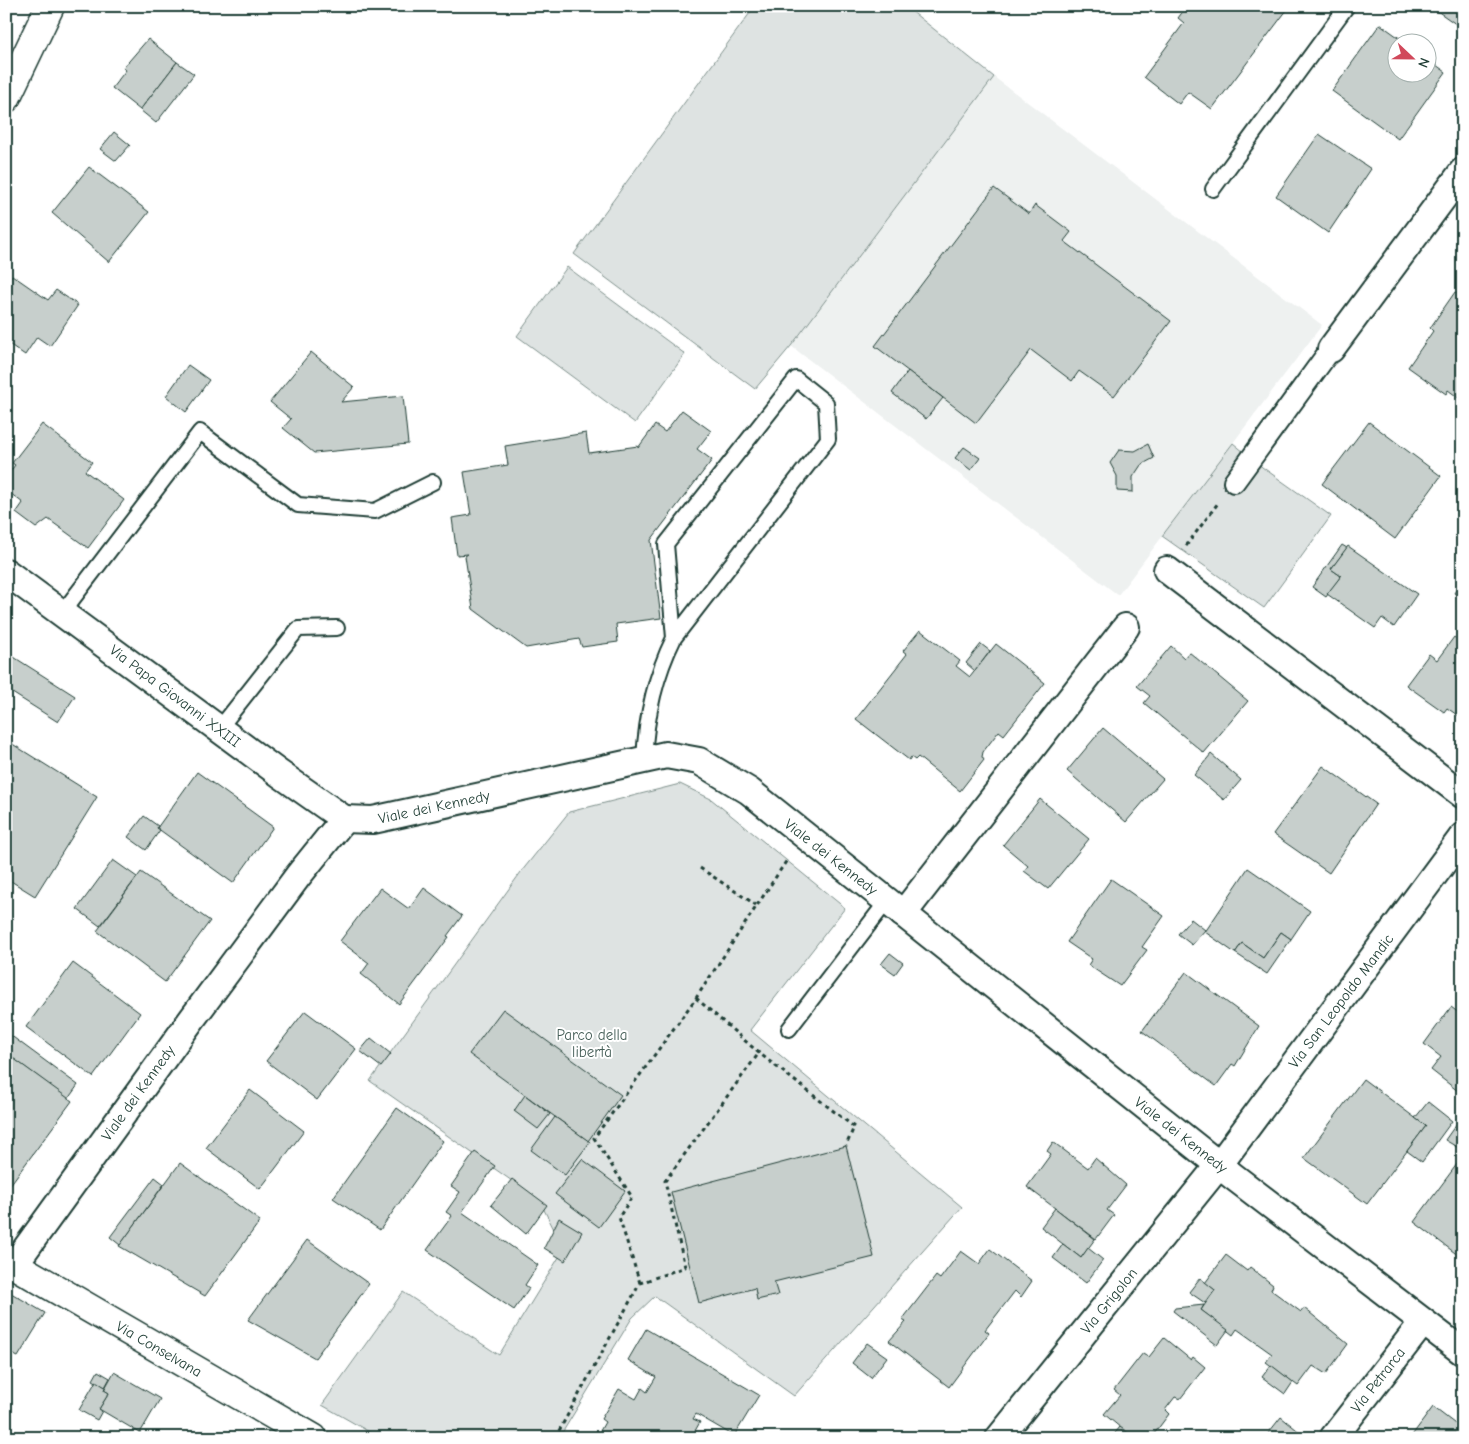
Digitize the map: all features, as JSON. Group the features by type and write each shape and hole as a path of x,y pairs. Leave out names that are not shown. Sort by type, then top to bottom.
{"main road":[{"path":"6,98 50,6"},
{"name":"Via Conselvana","path":"10,1263 313,1438"}],"street":[{"path":"1234,482 1463,171"},
{"path":"1168,570 1463,795"},
{"name":"Via Papa Giovanni XXIII","path":"6,572 344,819"},
{"path":"895,908 1126,626"},
{"name":"Viale dei Kennedy","path":"10,1263 298,876 344,819 373,820 666,755 699,761 749,792 1219,1165 1463,1352"},
{"name":"Via San Leopoldo Mandic","path":"1219,1165 1463,836"},
{"name":"Via Grigolon","path":"999,1438 1219,1165"},
{"name":"Via Petrarca","path":"1333,1438 1423,1322"}],"lane":[{"path":"1213,189 1347,6"},
{"path":"644,760 646,726 662,661 674,638 828,439 826,403 796,379 666,544 674,638"},
{"path":"62,613 200,432 298,505 375,511 433,482"},
{"path":"219,729 298,629 337,628"},
{"path":"789,1029 895,908"}],"path":[{"path":"1168,570 1234,482"},
{"path":"640,1283 619,1217 632,1198 594,1138 696,998 756,905 805,836"},
{"path":"700,868 756,905"},
{"path":"696,998 759,1053 854,1128 846,1146"},
{"path":"554,1438 640,1283 685,1267 665,1181 759,1053"}],"shaded area":[{"path":"994,77 1322,325 1118,595 791,346"}],"green space":[{"path":"755,6 905,6 994,77 791,346 755,389 574,254"},
{"path":"567,267 685,354 635,423 517,336"},
{"path":"1233,443 1262,467 1331,516 1264,608 1162,536"},
{"name":"Parco della libertà","path":"680,784 711,799 845,908 750,1030 962,1207 794,1396 655,1296 632,1318 559,1438 380,1438 322,1405 403,1292 499,1355 564,1249 539,1200 370,1081 521,872 569,812"}],"building":[{"path":"1187,6 1290,6 1212,109 1188,92 1179,104 1144,77 1184,23 1178,18"},
{"path":"1430,6 1463,6 1463,29"},
{"path":"1380,24 1391,32 1386,32 1386,82 1436,82 1436,65 1446,72 1398,139 1332,91"},
{"path":"148,39 177,62 140,110 112,88 126,70 123,68"},
{"path":"177,62 194,74 156,123 140,110"},
{"path":"114,132 130,145 116,161 100,149"},
{"path":"1319,134 1371,169 1328,233 1276,196"},
{"path":"89,167 149,212 109,262 52,213"},
{"path":"994,188 1029,214 1035,205 1071,232 1064,241 1171,321 1114,396 1079,371 1072,381 1031,350 976,423 875,346"},
{"path":"12,275 48,300 56,290 78,305 50,346 37,337 25,355 6,342 6,283"},
{"path":"1455,292 1463,297 1463,401 1448,390 1446,394 1408,367 1433,331 1430,328"},
{"path":"311,352 354,387 341,402 403,396 408,444 314,453 283,428 291,419 270,402"},
{"path":"188,365 209,380 186,412 166,396"},
{"path":"908,371 943,398 926,419 892,393"},
{"path":"682,410 711,431 697,449 712,460 651,540 661,618 616,624 618,642 582,647 579,639 526,648 473,609 465,556 468,554 457,555 452,518 471,515 464,472 508,465 505,446 586,433 589,453 638,446 638,448 655,425 665,432"},
{"path":"1369,422 1441,476 1395,539 1322,484"},
{"path":"42,424 92,462 85,471 124,500 88,548 48,519 36,528 16,513 23,503 6,490 6,477 15,465 12,463"},
{"path":"1148,444 1154,458 1141,465 1133,477 1133,492 1117,491 1117,476 1110,463 1119,450 1135,451"},
{"path":"964,447 980,458 971,470 955,458"},
{"path":"1342,545 1347,548 1331,569 1341,576 1326,597 1312,587"},
{"path":"1348,546 1417,594 1394,627 1382,618 1375,628 1327,594 1341,576 1331,569"},
{"path":"1463,580 1463,599 1454,593"},
{"path":"920,630 960,661 956,666 970,677 996,644 1045,683 1004,735 999,731 983,752 982,757 984,760 960,791 918,757 915,760 911,757 909,760 856,719 907,654 903,651"},
{"path":"1454,637 1463,643 1463,719 1447,708 1444,712 1406,685 1429,654 1437,660"},
{"path":"981,644 990,651 975,671 966,663"},
{"path":"1171,646 1184,658 1189,652 1248,701 1204,753 1144,703 1150,696 1137,686"},
{"path":"9,654 75,696 58,722 6,689 6,658"},
{"path":"1103,728 1163,779 1126,822 1067,771"},
{"path":"6,740 97,797 35,896 6,878"},
{"path":"1211,754 1241,780 1224,800 1194,775"},
{"path":"1323,766 1376,804 1329,873 1273,834"},
{"path":"197,772 273,827 233,883 157,828"},
{"path":"1040,799 1089,839 1048,889 1024,871 1028,866 1003,845"},
{"path":"144,816 158,826 157,828 160,830 146,850 128,837"},
{"path":"113,860 137,877 100,926 77,909"},
{"path":"1248,868 1310,911 1291,939 1281,932 1263,958 1242,943 1235,953 1205,932"},
{"path":"141,872 210,921 165,982 97,931"},
{"path":"1111,879 1164,916 1142,947 1147,950 1120,986 1088,965 1092,959 1067,942"},
{"path":"380,888 409,909 424,888 462,916 447,936 449,937 399,1004 361,974 369,963 340,941"},
{"path":"1191,919 1205,930 1192,945 1178,934"},
{"path":"1281,932 1291,939 1267,974 1235,953 1242,943 1263,958"},
{"path":"890,953 903,963 895,974 881,964"},
{"path":"73,963 140,1013 93,1077 26,1027"},
{"path":"1186,972 1259,1026 1235,1066 1232,1064 1216,1086 1142,1031"},
{"path":"1451,1007 1463,1016 1463,1095 1431,1070 1441,1057 1424,1044"},
{"path":"503,1009 621,1095 588,1141 469,1054"},
{"path":"305,1011 356,1049 317,1100 266,1061"},
{"path":"6,1032 78,1085 68,1099 6,1053"},
{"path":"371,1038 391,1054 381,1067 360,1051"},
{"path":"6,1053 72,1101 10,1185 6,1183"},
{"path":"1363,1079 1426,1126 1367,1204 1304,1158"},
{"path":"250,1090 304,1131 260,1189 206,1148"},
{"path":"525,1095 550,1114 538,1129 514,1111"},
{"path":"1428,1102 1452,1121 1422,1162 1407,1151 1426,1126 1415,1118"},
{"path":"397,1108 443,1141 380,1230 333,1198"},
{"path":"555,1117 590,1142 565,1175 531,1150"},
{"path":"1457,1123 1463,1127 1462,1150 1445,1140"},
{"path":"1053,1142 1088,1168 1095,1158 1126,1185 1107,1210 1114,1215 1096,1239 1027,1187 1051,1154 1047,1151"},
{"path":"846,1146 874,1257 774,1282 778,1295 757,1300 755,1288 699,1303 671,1192"},
{"path":"475,1152 495,1166 462,1212 538,1265 525,1285 529,1288 514,1310 427,1250 452,1216 446,1212 460,1192 451,1186"},
{"path":"1463,1156 1463,1259 1414,1222"},
{"path":"582,1159 625,1191 599,1227 555,1194"},
{"path":"180,1163 260,1221 205,1296 119,1246"},
{"path":"155,1177 164,1184 120,1245 110,1237"},
{"path":"512,1179 547,1205 526,1234 491,1205"},
{"path":"1055,1208 1095,1239 1081,1258 1041,1227"},
{"path":"559,1218 582,1232 565,1261 544,1248"},
{"path":"307,1240 369,1284 315,1358 248,1320"},
{"path":"1063,1244 1081,1258 1088,1248 1103,1260 1086,1283 1053,1258"},
{"path":"990,1249 1032,1281 1021,1297 1015,1291 985,1330 989,1333 949,1387 889,1341 906,1322 902,1320 936,1276 940,1279 961,1251 979,1264"},
{"path":"1226,1255 1247,1271 1250,1267 1273,1285 1271,1290 1301,1312 1304,1308 1348,1344 1326,1374 1313,1366 1298,1386 1266,1362 1272,1354 1237,1329 1233,1335 1201,1310 1215,1290 1205,1283"},
{"path":"1200,1278 1215,1290 1205,1303 1189,1292"},
{"path":"6,1290 45,1313 18,1357 6,1351"},
{"path":"1204,1305 1201,1310 1228,1330 1217,1345 1173,1311 1175,1308"},
{"path":"646,1329 759,1395 734,1436 696,1414 693,1419 700,1422 691,1438 596,1438 605,1422 601,1419 619,1389 636,1399 642,1388 647,1392 656,1377 628,1360"},
{"path":"1164,1338 1191,1360 1193,1357 1205,1367 1180,1399 1175,1397 1165,1410 1169,1414 1151,1438 1133,1438 1104,1414 1120,1395 1114,1390 1143,1353 1149,1357"},
{"path":"867,1343 887,1357 871,1378 852,1363"},
{"path":"1271,1365 1293,1382 1285,1394 1262,1377"},
{"path":"98,1371 110,1378 105,1387 93,1380"},
{"path":"114,1372 160,1399 140,1433 99,1409 109,1393 104,1390"},
{"path":"96,1381 105,1387 104,1390 109,1393 99,1409 102,1411 97,1420 79,1410"},
{"path":"1433,1407 1463,1430 1463,1438 1410,1438"},
{"path":"1281,1417 1307,1438 1266,1436"},
{"path":"1120,1427 1134,1437 1111,1438"},
{"path":"204,1430 217,1438 199,1438"}]}
